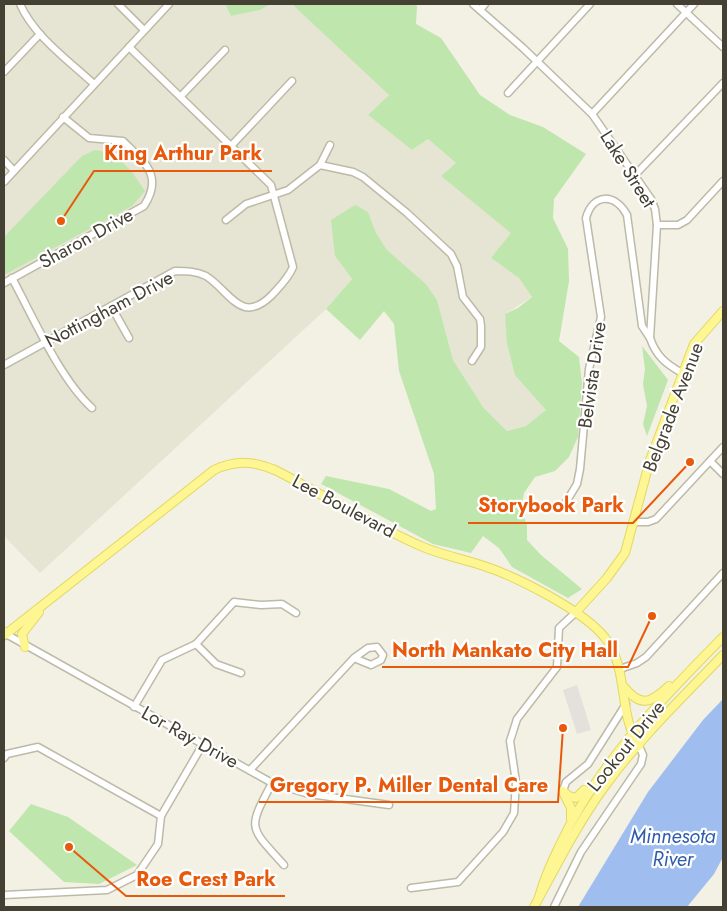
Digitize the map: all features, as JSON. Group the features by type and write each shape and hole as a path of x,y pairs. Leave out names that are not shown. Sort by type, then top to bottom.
{"main road":[{"name":"Belgrade Avenue","path":"576,612 616,567 625,553 650,460 682,373 694,344 723,311"},
{"name":"Lee Boulevard","path":"4,634 49,601 214,470 225,465 251,462 275,470 420,546 499,572 576,612 592,623 606,639 620,669 631,734 639,746"},
{"path":"25,647 22,634 49,601"},
{"name":"Lookout Drive","path":"540,896 543,882 571,821 615,753 723,636"},
{"name":"Lookout Drive","path":"534,907 595,801 639,746 723,655"},
{"path":"623,685 638,700 651,700 703,657"},
{"path":"563,790 569,796 579,797 599,768 615,753"},
{"path":"563,790 571,808 571,821"}],"street":[{"path":"20,4 24,15 40,34 94,84"},
{"path":"118,4 144,30"},
{"path":"4,182 169,4"},
{"name":"Lake Street","path":"473,4 537,60 592,114 651,199 655,209 657,225 650,338"},
{"path":"480,10 485,4"},
{"path":"508,92 590,4"},
{"path":"677,4 723,48"},
{"path":"592,114 694,4"},
{"path":"4,72 40,34"},
{"name":"Nottingham Drive","path":"4,365 175,271 190,271 206,276 237,304 247,309 262,305 289,277 293,268 275,194 271,185 129,47"},
{"path":"181,96 225,50"},
{"path":"231,146 292,81"},
{"path":"634,176 723,83"},
{"name":"Sharon Drive","path":"4,283 144,206 153,187 152,176 147,165 123,141 88,138 63,117"},
{"path":"226,220 246,204 288,190 320,165 330,145"},
{"path":"4,160 14,171"},
{"path":"320,165 353,172 363,177 407,213 451,254 457,266 463,297 480,319 482,326 481,347 472,361"},
{"path":"657,225 678,225 687,220 723,181"},
{"name":"Belvista Drive","path":"565,504 577,484 589,369 601,317 586,218 589,207 596,201 605,199 616,202 627,215 642,326 650,338"},
{"path":"12,278 46,342 81,398 92,408"},
{"path":"111,306 129,338"},
{"path":"650,338 654,352 667,364 682,373"},
{"path":"634,522 648,522 656,519 723,447"},
{"path":"710,461 723,474"},
{"path":"620,669 646,657 723,573"},
{"path":"134,707 162,660 196,644 234,602 261,605 282,604 296,613"},
{"name":"Belgrade Avenue","path":"411,888 458,882 503,832 514,813 516,782 510,741 518,719 557,667 559,628 576,612"},
{"name":"Lor Ray Drive","path":"4,634 272,783 309,794 389,805"},
{"path":"196,644 216,664 241,673"},
{"path":"250,770 354,658"},
{"path":"563,790 566,782 588,764 626,704"},
{"path":"4,895 107,890 137,875 158,844 161,816 203,744"},
{"path":"554,907 581,852 641,764 643,755 639,746"},
{"path":"4,758 7,754 38,747 161,816"},
{"path":"272,783 254,816 256,834 284,865"}],"shaded area":[{"path":"4,4 225,4 231,16 260,10 271,4 292,4 297,6 389,95 368,115 412,150 428,139 456,163 441,176 512,233 491,258 519,278 532,297 505,314 534,395 546,410 526,426 507,431 483,407 453,360 437,300 426,284 387,250 376,233 368,212 335,256 352,279 326,309 40,573 4,536"},
{"path":"577,685 591,730 577,734 563,690"}],"green space":[{"path":"225,4 271,4 260,10 231,16"},
{"path":"292,4 413,4 417,6 416,24 441,38 480,95 510,115 543,127 586,154 554,199 553,218 568,249 569,281 559,341 579,357 582,383 578,437 569,457 555,471 535,477 524,493 521,510 527,525 527,540 541,555 582,589 568,598 512,567 499,548 483,536 471,553 433,544 321,484 326,476 389,489 431,511 436,509 434,474 399,371 394,324 384,311 360,340 326,309 352,279 335,256 331,220 355,205 368,212 376,233 387,250 426,284 437,300 453,360 483,407 507,431 526,426 546,410 515,375 507,343 505,314 518,308 532,297 519,278 491,258 511,233 441,176 456,163 428,139 412,150 368,115 389,95"},
{"path":"95,150 113,153 132,172 145,191 132,206 4,275 4,237 82,156"},
{"path":"642,346 668,380 647,436 643,424 647,406 643,384 645,369"},
{"path":"31,804 68,817 137,865 99,884 64,882 9,831"}],"water":[{"name":"Minnesota River","path":"723,699 723,857 714,874 687,907 578,907 648,792 703,720"}],"place":[{"name":"King Arthur Park","path":"61,221"},
{"name":"Storybook Park","path":"690,462"},
{"name":"North Mankato City Hall","path":"652,616"},
{"name":"Gregory P. Miller Dental Care","path":"563,728"},
{"name":"Roe Crest Park","path":"69,847"}]}
